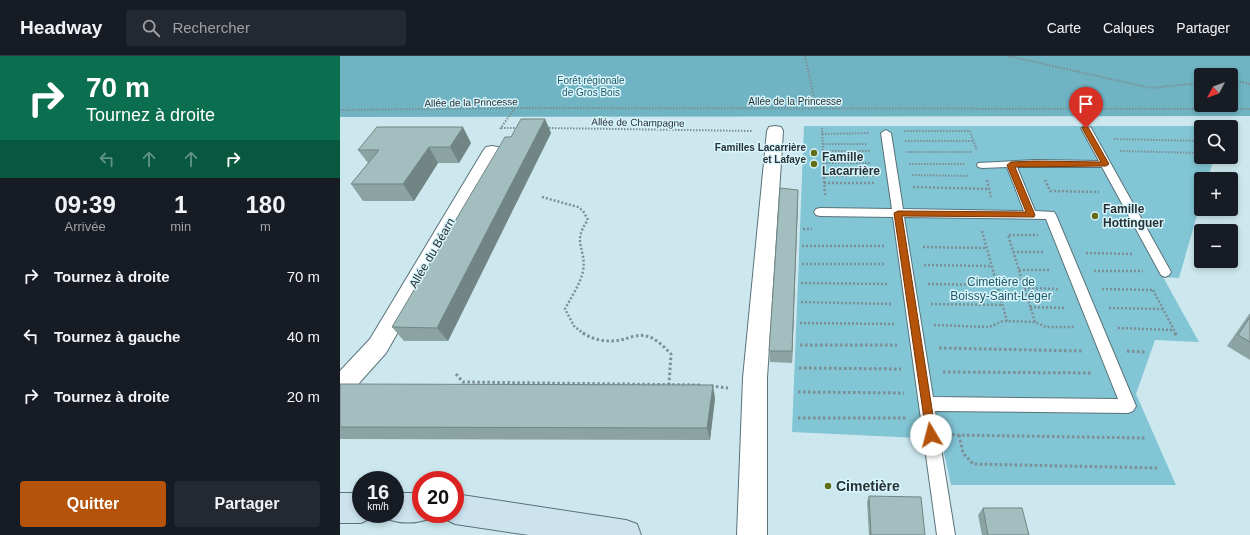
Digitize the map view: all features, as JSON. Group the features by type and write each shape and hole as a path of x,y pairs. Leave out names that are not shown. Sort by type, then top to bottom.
{"main road":[{"path":"340,508 352,508"},
{"path":"464,510 626,535"}],"street":[{"path":"752,535 755,378 775,131"},
{"name":"Allée du Béarn","path":"340,392 351,375 378,346 492,151"}],"lane":[{"path":"1089,134 1165,272"},
{"path":"890,161 946,535"},
{"path":"982,165 1036,163 1106,164"},
{"path":"1011,165 1031,215"},
{"path":"823,212 1050,215 1128,406 925,398"}],"path":[{"path":"805,56 816,108"},
{"path":"1008,56 1151,88 1194,84"},
{"path":"1238,81 1250,84"},
{"path":"492,151 500,128 515,108"},
{"name":"Allée de la Princesse","path":"340,110 515,108 1250,109"},
{"path":"500,128 524,128"},
{"name":"Allée de Champagne","path":"540,128 775,131"},
{"path":"822,128 824,176 823,212"},
{"path":"823,164 890,161 977,152 970,131 890,131 890,161"},
{"path":"822,134 890,161 982,165 995,215"},
{"path":"1089,134 1194,141"},
{"path":"824,176 974,141"},
{"path":"823,144 989,189"},
{"path":"823,151 986,176"},
{"path":"1098,151 1194,153"},
{"path":"824,183 890,161"},
{"path":"1036,163 1050,191 1102,192"},
{"path":"542,197 578,207 588,220 580,229 578,238 582,251 583,270 566,309 569,318 583,335 598,340 612,342 645,336 660,342 671,354 669,384"},
{"path":"980,226 1007,321"},
{"path":"1035,322 1008,235 1058,235"},
{"path":"1132,247 1135,254"},
{"path":"1141,265 1147,277"},
{"path":"1150,284 1177,337"},
{"path":"800,323 914,324 989,327 1003,321 1007,321 1035,322 1046,327 1174,330"},
{"path":"800,345 918,346 1145,352"},
{"path":"799,368 1115,374"},
{"path":"456,374 463,382 669,384 726,387 754,400"},
{"path":"798,392 925,398"},
{"path":"798,418 928,418"},
{"path":"931,435 1148,438"},
{"path":"959,435 963,453 973,464 1157,468"}],"green space":[{"name":"Forêt régionale de Gros Bois","path":"340,56 1250,56 1250,116 340,117"},
{"name":"Cimetière de Boissy-Saint-Léger","path":"804,126 1194,126 1194,164 1212,164 1210,172 1194,172 1194,216 1197,216 1179,278 1163,277 1199,342 1155,340 1136,394 1176,485 951,485 941,439 792,432"}],"building":[{"path":"521,119 545,119 437,328 392,327 505,137 511,137"},
{"path":"377,127 463,127 450,147 429,147 403,184 351,184 379,150 358,150"},
{"path":"780,188 798,190 792,351 769,351"},
{"path":"1250,317 1250,342 1238,335"},
{"path":"340,384 713,385 707,428 340,427"},
{"path":"869,496 921,497 925,535 871,535"},
{"path":"983,508 1022,508 1029,535 988,535"}],"place":[{"name":"Familles Lacarrière et Lafaye","path":"814,153"},
{"name":"Famille Lacarrière","path":"814,164"},
{"name":"Famille Hottinguer","path":"1095,216"},
{"name":"Cimetière","path":"828,486"}],"route":[{"path":"931,435 898,213 1031,215 1011,165 1036,163 1106,164 1086,128"}]}
